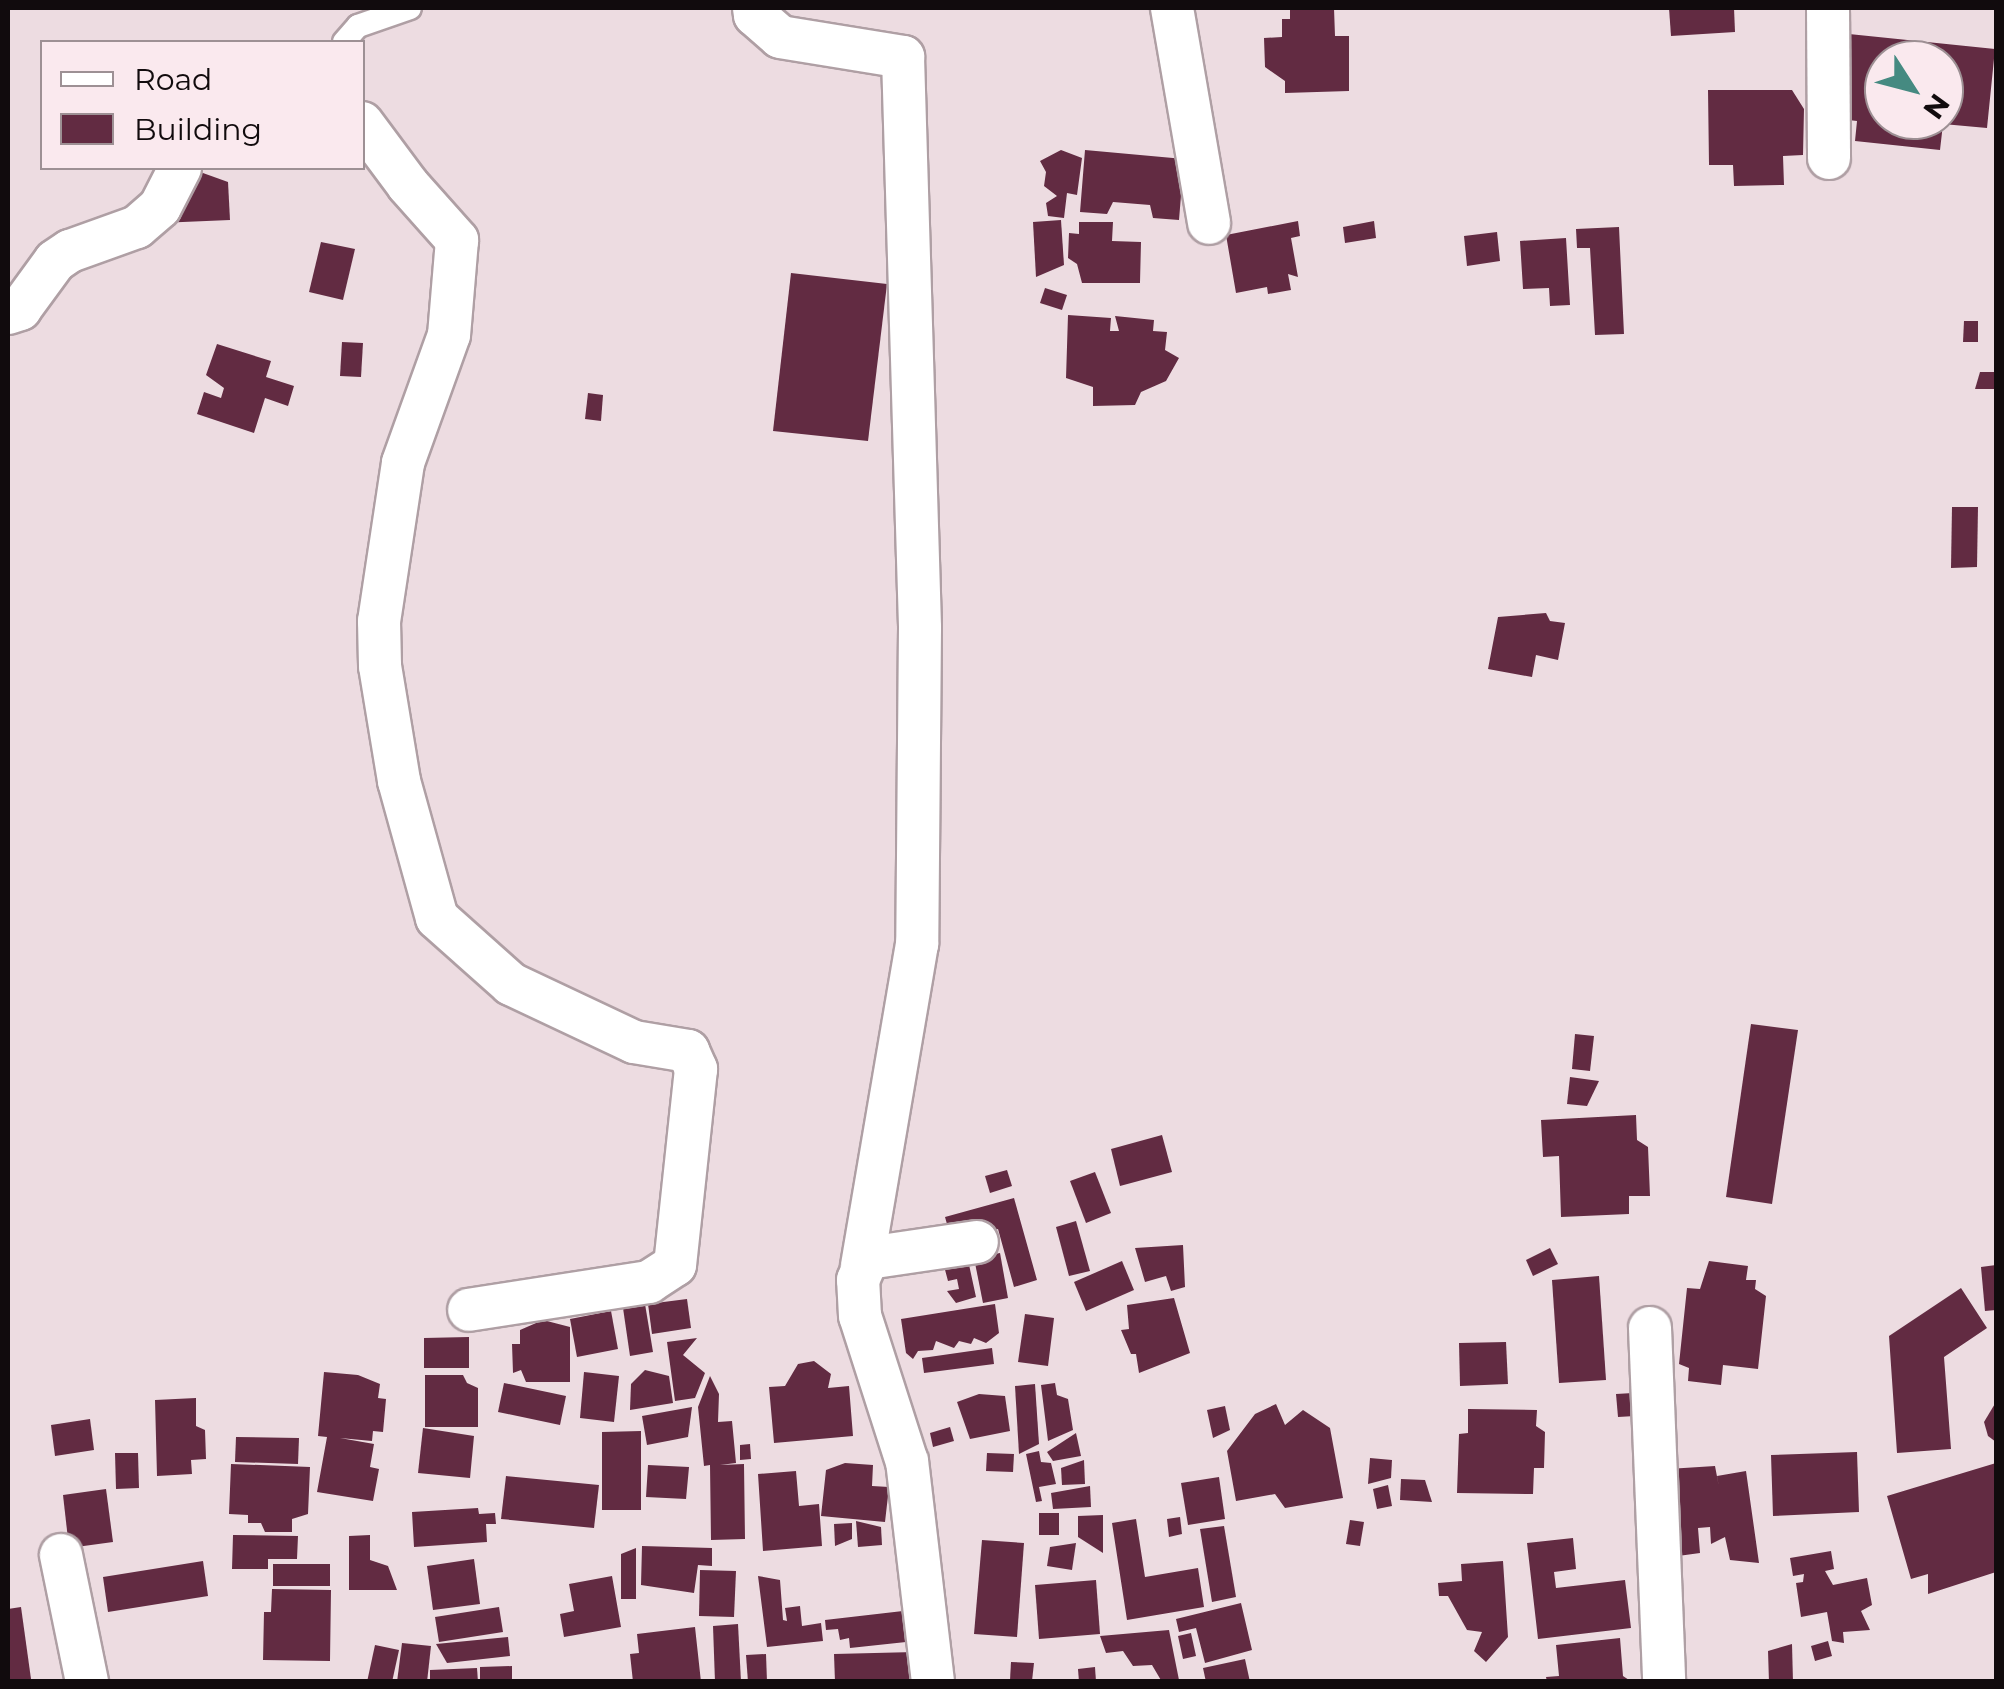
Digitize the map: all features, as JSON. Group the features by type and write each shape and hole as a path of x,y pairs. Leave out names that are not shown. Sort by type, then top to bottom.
{"street":[{"path":"754,8 755,15 780,37 903,57 920,628 918,944 858,1280 860,1316 907,1462 933,1682"},
{"path":"1172,8 1209,224"},
{"path":"1828,8 1829,158"},
{"path":"365,127 408,185 457,240 449,335 403,463 379,621 380,666 399,781 437,918 511,984 634,1042 688,1051 696,1068 687,1182 678,1227 680,1253 675,1265 649,1282 469,1310"},
{"path":"8,312 20,309 55,262 70,251 137,227 160,207 179,170"},
{"path":"862,1265 868,1258 977,1242"},
{"path":"1650,1328 1664,1682"},
{"path":"60,1555 87,1682"}],"lane":[{"path":"346,40 358,26 410,8"}],"building":[{"path":"1290,8 1334,8 1335,36 1349,36 1349,91 1285,93 1285,81 1265,67 1264,38 1282,37 1282,19 1290,19"},
{"path":"1669,8 1734,8 1735,32 1671,36"},
{"path":"1849,34 1907,40 1864,40 1864,140 1941,140 1940,150 1855,141 1857,121 1840,119"},
{"path":"1964,46 1995,49 1987,128 1964,126"},
{"path":"1708,90 1792,90 1804,109 1803,155 1783,156 1784,185 1734,186 1733,165 1709,165"},
{"path":"1061,150 1082,158 1077,195 1067,193 1064,218 1048,216 1046,203 1057,196 1044,186 1046,172 1040,161"},
{"path":"1085,150 1184,159 1179,220 1153,218 1150,205 1113,202 1107,214 1080,212"},
{"path":"156,170 195,170 228,182 230,220 159,223"},
{"path":"1061,220 1064,265 1036,277 1033,222"},
{"path":"1298,221 1300,236 1291,238 1298,277 1288,274 1291,290 1268,294 1267,287 1236,293 1226,235"},
{"path":"1374,221 1376,238 1345,243 1343,227"},
{"path":"1079,222 1113,222 1112,241 1141,242 1140,283 1082,283 1077,264 1068,258 1069,233 1079,234"},
{"path":"1619,227 1624,334 1595,335 1590,248 1577,248 1576,229"},
{"path":"1497,232 1500,261 1467,266 1464,236"},
{"path":"1566,238 1570,305 1550,306 1549,288 1523,289 1520,241"},
{"path":"321,242 355,249 343,300 309,292"},
{"path":"791,273 887,284 868,441 773,431"},
{"path":"1045,288 1067,295 1062,310 1040,303"},
{"path":"1068,315 1111,318 1110,331 1119,331 1115,316 1154,320 1153,331 1167,332 1165,350 1179,358 1166,381 1141,392 1135,405 1093,406 1093,387 1066,378"},
{"path":"1964,321 1978,321 1978,342 1963,342"},
{"path":"342,342 363,343 361,377 340,376"},
{"path":"217,344 271,361 266,377 294,386 288,406 265,398 254,433 197,414 204,392 221,398 224,388 206,375"},
{"path":"1980,372 1996,372 1996,389 1975,389"},
{"path":"588,393 603,395 601,421 585,419"},
{"path":"1952,507 1978,507 1977,567 1951,568"},
{"path":"1546,613 1550,621 1565,623 1558,660 1536,655 1532,677 1488,669 1498,617"},
{"path":"1751,1024 1798,1030 1772,1204 1726,1197"},
{"path":"1575,1034 1594,1036 1590,1071 1572,1069"},
{"path":"1570,1077 1599,1081 1587,1106 1567,1104"},
{"path":"1636,1115 1637,1140 1648,1147 1650,1196 1629,1196 1629,1214 1561,1217 1559,1156 1543,1157 1541,1120"},
{"path":"1162,1135 1172,1172 1120,1186 1111,1149"},
{"path":"1007,1170 1012,1186 990,1193 985,1176"},
{"path":"1095,1172 1111,1213 1086,1223 1070,1181"},
{"path":"1014,1198 1037,1280 1014,1287 998,1229 952,1242 945,1217"},
{"path":"1076,1221 1090,1271 1069,1276 1056,1227"},
{"path":"1183,1245 1185,1287 1171,1291 1166,1276 1145,1282 1135,1248"},
{"path":"1550,1248 1558,1264 1533,1276 1526,1260"},
{"path":"1000,1253 1008,1298 983,1303 974,1258"},
{"path":"968,1260 976,1297 956,1303 947,1291 959,1289 957,1279 948,1281 944,1266"},
{"path":"1122,1261 1134,1290 1086,1311 1074,1282"},
{"path":"1709,1261 1748,1266 1746,1280 1756,1280 1755,1289 1766,1296 1758,1369 1723,1365 1721,1385 1688,1381 1689,1368 1679,1364 1687,1288 1700,1289"},
{"path":"1996,1265 1996,1310 1985,1311 1981,1267"},
{"path":"1599,1276 1606,1380 1559,1383 1552,1280"},
{"path":"1961,1288 1987,1328 1944,1357 1951,1449 1897,1453 1889,1336"},
{"path":"1174,1298 1190,1353 1139,1373 1136,1354 1131,1354 1121,1330 1129,1329 1127,1305"},
{"path":"687,1299 691,1328 652,1334 648,1304"},
{"path":"645,1304 653,1352 630,1356 623,1308"},
{"path":"995,1304 999,1333 986,1343 974,1338 971,1344 959,1341 954,1348 936,1341 933,1350 918,1351 913,1359 906,1353 901,1319"},
{"path":"611,1311 618,1349 577,1357 570,1319"},
{"path":"1025,1314 1054,1318 1048,1366 1018,1362"},
{"path":"543,1320 570,1327 570,1382 526,1382 521,1370 513,1373 512,1344 520,1344 520,1330"},
{"path":"469,1337 469,1368 424,1368 424,1338"},
{"path":"697,1338 683,1355 705,1373 695,1398 675,1401 667,1342"},
{"path":"1506,1342 1508,1384 1460,1386 1459,1343"},
{"path":"992,1348 994,1364 924,1373 922,1358"},
{"path":"814,1361 831,1374 828,1388 849,1386 853,1436 774,1443 769,1387 785,1386 798,1364"},
{"path":"645,1370 669,1376 673,1403 630,1410 631,1384"},
{"path":"324,1372 358,1375 380,1384 378,1398 386,1399 383,1432 373,1431 372,1441 340,1438 374,1444 370,1467 379,1469 373,1501 317,1492 327,1437 318,1436"},
{"path":"584,1372 619,1376 614,1422 580,1418"},
{"path":"425,1375 463,1375 467,1383 478,1388 478,1427 425,1427"},
{"path":"710,1376 719,1394 718,1422 732,1421 736,1463 720,1465 744,1464 745,1539 711,1540 710,1465 704,1466 698,1407"},
{"path":"504,1383 566,1396 560,1425 498,1412"},
{"path":"1055,1383 1057,1395 1068,1399 1073,1430 1048,1441 1041,1385"},
{"path":"1035,1384 1039,1444 1019,1454 1015,1386"},
{"path":"1633,1393 1635,1416 1618,1417 1616,1394"},
{"path":"979,1394 1005,1396 1010,1431 970,1439 957,1402"},
{"path":"196,1398 196,1426 205,1430 206,1459 191,1460 192,1474 157,1476 155,1400"},
{"path":"1996,1402 1996,1442 1988,1436 1984,1422"},
{"path":"1276,1404 1285,1425 1303,1410 1330,1428 1343,1498 1285,1508 1275,1494 1236,1501 1227,1451 1255,1414"},
{"path":"1225,1406 1230,1430 1213,1438 1207,1410"},
{"path":"692,1407 688,1437 647,1445 642,1416"},
{"path":"1468,1409 1537,1410 1536,1426 1545,1432 1544,1468 1534,1468 1533,1494 1457,1493 1459,1434 1468,1433"},
{"path":"90,1419 94,1450 55,1456 51,1425"},
{"path":"950,1427 954,1441 933,1447 930,1433"},
{"path":"423,1428 474,1436 470,1478 418,1473"},
{"path":"641,1431 641,1510 602,1510 602,1432"},
{"path":"1076,1433 1081,1456 1053,1461 1047,1452"},
{"path":"236,1437 299,1438 298,1464 235,1462"},
{"path":"750,1444 751,1459 740,1460 740,1445"},
{"path":"1039,1451 1041,1462 1051,1463 1056,1484 1039,1487 1042,1501 1036,1502 1026,1454"},
{"path":"1857,1452 1859,1512 1773,1516 1771,1455"},
{"path":"115,1453 138,1453 139,1488 116,1489"},
{"path":"987,1453 1014,1454 1013,1472 986,1471"},
{"path":"1370,1458 1392,1460 1391,1478 1368,1484"},
{"path":"1084,1460 1085,1484 1062,1485 1061,1468"},
{"path":"845,1463 873,1465 872,1486 889,1487 885,1522 821,1516 826,1470"},
{"path":"1996,1463 1996,1572 1928,1594 1928,1574 1911,1579 1887,1496"},
{"path":"231,1464 310,1467 308,1514 292,1519 292,1532 265,1532 261,1523 248,1523 248,1515 229,1514"},
{"path":"648,1465 689,1467 686,1499 646,1497"},
{"path":"1715,1466 1719,1487 1717,1476 1746,1471 1759,1563 1730,1560 1725,1537 1711,1544 1710,1527 1698,1528 1700,1553 1678,1556 1668,1469"},
{"path":"796,1471 799,1506 819,1504 822,1546 763,1551 758,1474"},
{"path":"506,1476 599,1485 594,1528 501,1519"},
{"path":"1219,1477 1225,1519 1188,1525 1181,1483"},
{"path":"1401,1479 1425,1480 1432,1502 1400,1500"},
{"path":"1388,1485 1392,1506 1377,1509 1373,1489"},
{"path":"1090,1486 1091,1507 1053,1509 1051,1493"},
{"path":"106,1489 113,1542 69,1548 63,1495"},
{"path":"478,1508 479,1514 495,1513 496,1524 486,1524 487,1542 414,1547 412,1512"},
{"path":"1039,1513 1059,1513 1059,1535 1039,1535"},
{"path":"1103,1515 1103,1553 1078,1537 1078,1516"},
{"path":"1180,1517 1182,1534 1169,1537 1167,1519"},
{"path":"1136,1519 1145,1577 1198,1568 1204,1607 1127,1620 1112,1523"},
{"path":"1350,1520 1364,1522 1360,1546 1346,1544"},
{"path":"856,1521 881,1527 882,1545 858,1547"},
{"path":"852,1523 852,1539 835,1546 834,1524"},
{"path":"1224,1526 1236,1597 1212,1602 1200,1529"},
{"path":"233,1535 298,1536 297,1559 268,1559 268,1569 232,1569"},
{"path":"370,1535 370,1560 388,1566 397,1590 349,1590 349,1536"},
{"path":"1573,1538 1576,1569 1554,1572 1556,1588 1625,1580 1631,1628 1538,1639 1527,1543"},
{"path":"982,1540 1024,1543 1017,1637 974,1634"},
{"path":"1076,1543 1072,1570 1047,1566 1050,1547"},
{"path":"642,1546 712,1548 712,1566 698,1565 694,1593 641,1585"},
{"path":"636,1548 636,1599 621,1599 621,1554"},
{"path":"1831,1551 1834,1569 1825,1571 1833,1585 1867,1578 1872,1605 1861,1611 1870,1630 1843,1632 1844,1643 1832,1641 1827,1612 1801,1617 1796,1583 1803,1582 1804,1574 1793,1576 1790,1558"},
{"path":"474,1559 480,1604 433,1610 427,1566"},
{"path":"203,1561 208,1596 108,1612 103,1577"},
{"path":"1503,1561 1508,1637 1486,1662 1474,1651 1482,1632 1467,1630 1448,1596 1439,1596 1438,1583 1462,1581 1461,1564"},
{"path":"273,1564 330,1564 330,1586 273,1586"},
{"path":"700,1570 736,1571 734,1617 699,1616"},
{"path":"612,1576 621,1627 564,1637 560,1614 574,1611 569,1584"},
{"path":"758,1576 780,1580 783,1620 787,1621 785,1608 800,1606 802,1626 821,1623 823,1641 767,1647"},
{"path":"1096,1580 1100,1634 1039,1639 1035,1585"},
{"path":"272,1589 331,1590 330,1661 263,1660 264,1612 271,1612"},
{"path":"1241,1603 1252,1650 1205,1663 1196,1628 1179,1632 1176,1619"},
{"path":"21,1607 31,1679 8,1682 8,1609"},
{"path":"499,1607 503,1632 439,1642 435,1617"},
{"path":"903,1611 906,1642 850,1648 849,1638 840,1640 838,1629 826,1630 825,1620"},
{"path":"738,1624 741,1682 715,1682 713,1626"},
{"path":"695,1627 701,1682 633,1682 630,1654 639,1653 637,1634"},
{"path":"1169,1630 1179,1680 1174,1682 1162,1682 1152,1665 1133,1666 1123,1651 1106,1653 1100,1636"},
{"path":"1191,1633 1196,1656 1183,1659 1178,1636"},
{"path":"508,1637 510,1656 447,1663 436,1644"},
{"path":"1620,1638 1623,1676 1632,1682 1547,1682 1546,1677 1559,1676 1556,1645"},
{"path":"1828,1641 1832,1656 1815,1661 1811,1646"},
{"path":"402,1643 431,1646 427,1682 397,1682"},
{"path":"1792,1644 1793,1682 1769,1682 1768,1651"},
{"path":"375,1645 399,1650 392,1682 367,1682"},
{"path":"915,1652 915,1682 835,1682 834,1654"},
{"path":"766,1654 767,1682 748,1682 746,1655"},
{"path":"1245,1659 1250,1682 1206,1682 1203,1668"},
{"path":"1011,1662 1034,1663 1032,1681 1010,1680"},
{"path":"512,1666 512,1682 480,1682 480,1667"},
{"path":"1095,1667 1096,1682 1079,1682 1078,1669"},
{"path":"477,1668 478,1682 430,1682 430,1670"}]}
